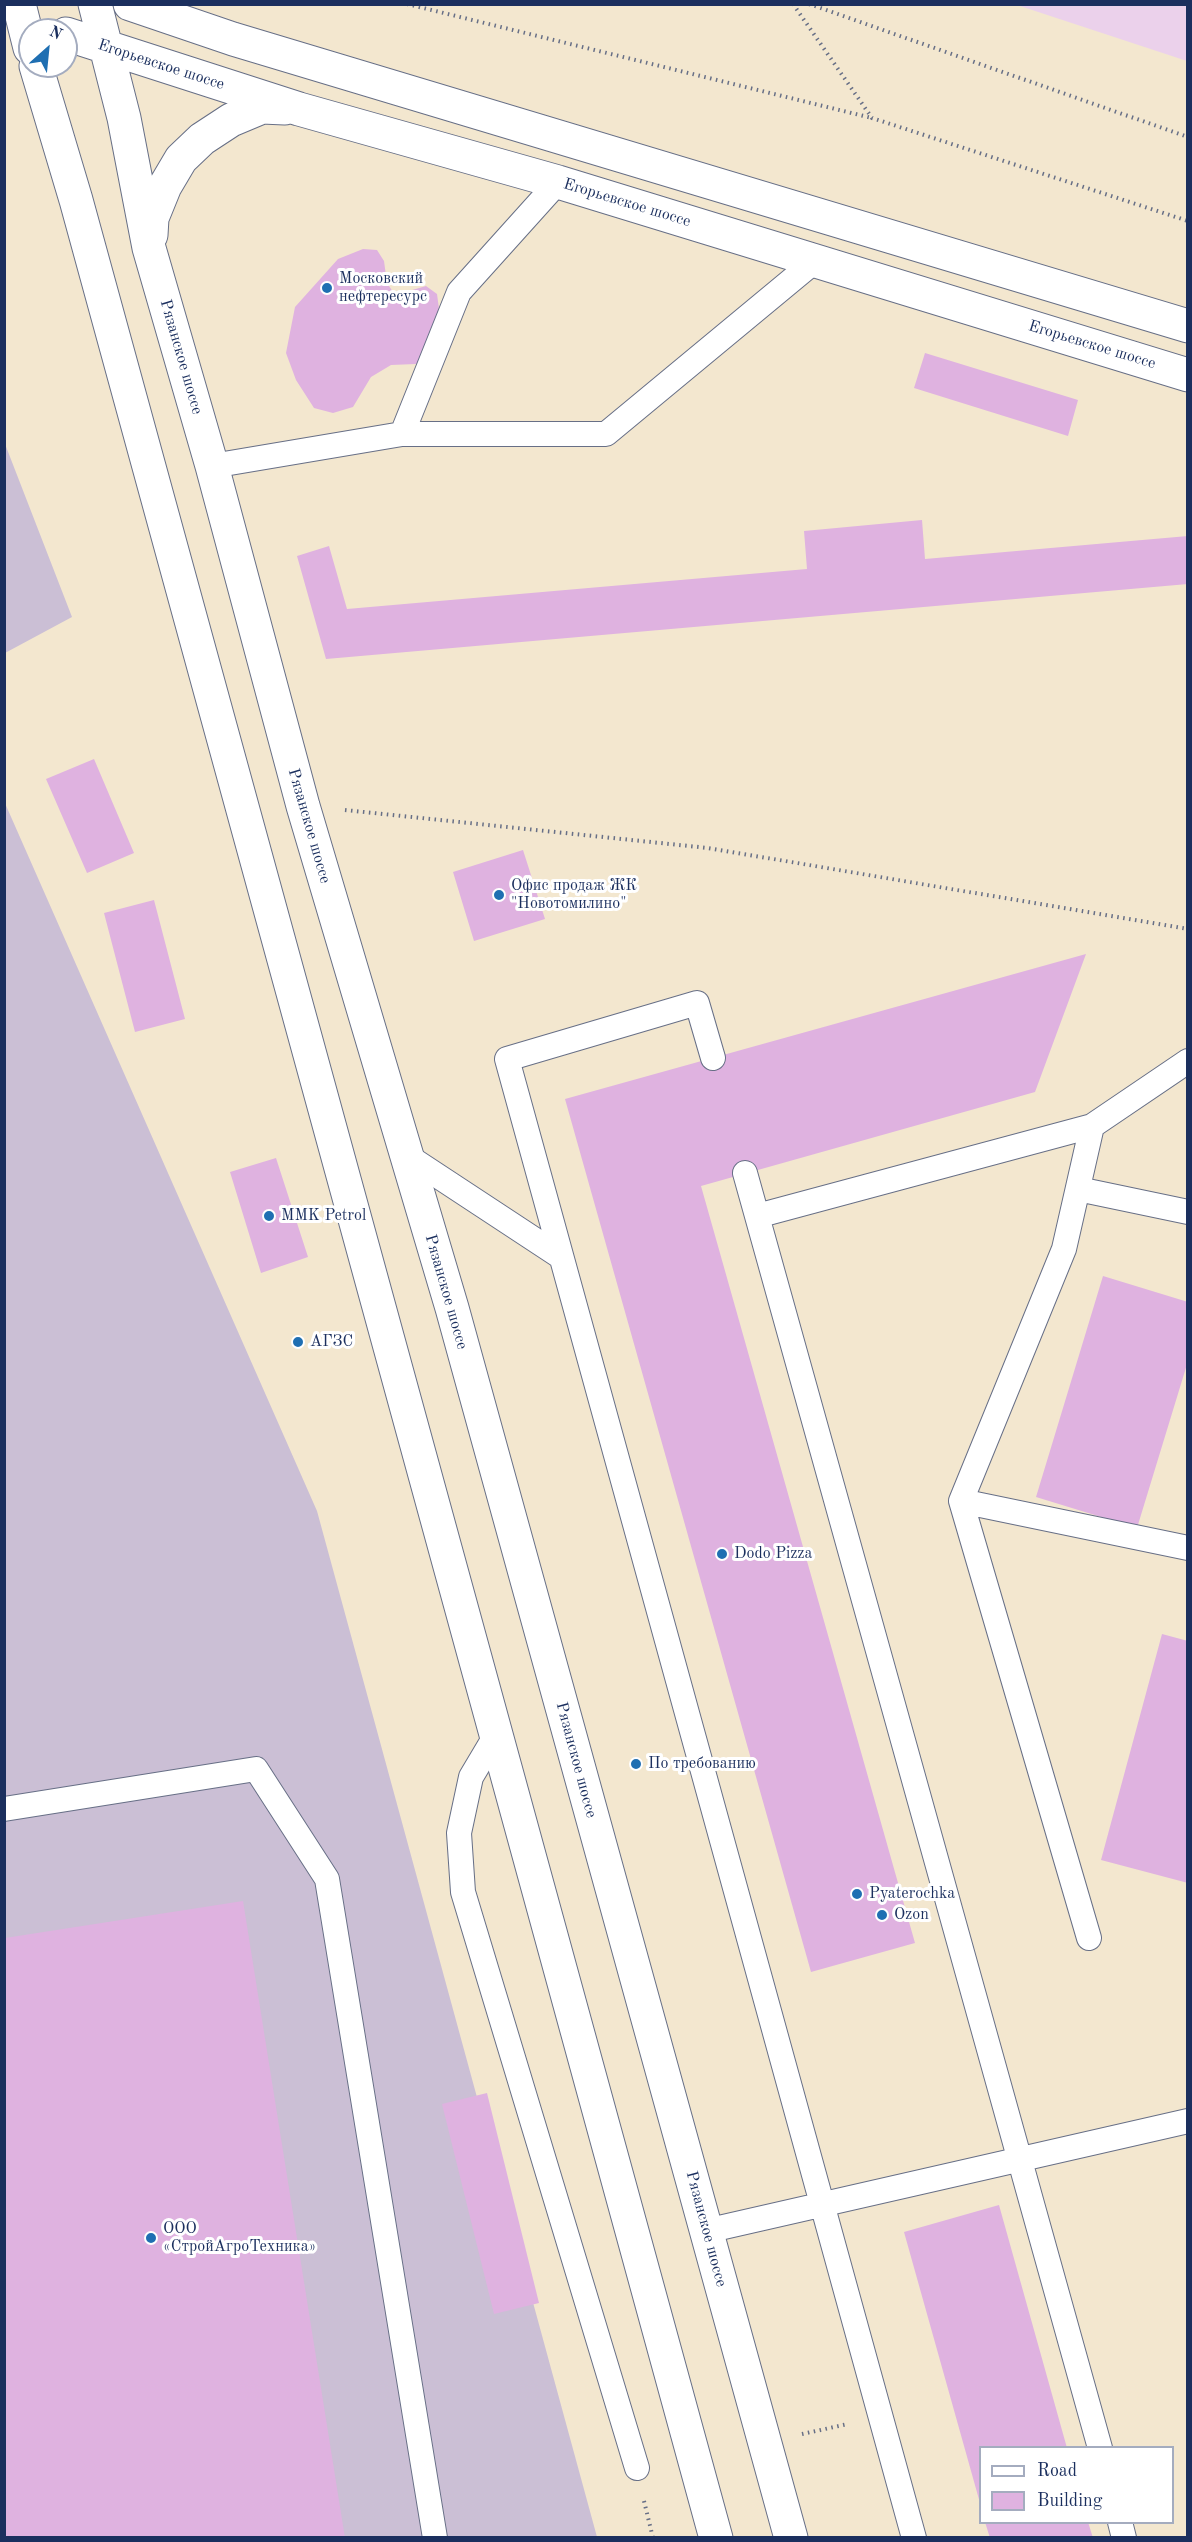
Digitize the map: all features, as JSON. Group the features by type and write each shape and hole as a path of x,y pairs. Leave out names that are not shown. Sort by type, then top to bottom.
{"main road":[{"name":"Рязанское шоссе","path":"95,4 124,118 149,248 212,466 303,806 458,1331 791,2538"},
{"path":"130,4 233,39 1188,326"},
{"name":"Егорьевское шоссе","path":"78,38 299,109 558,182 1188,375"},
{"path":"40,78 80,211 716,2538"},
{"path":"149,248 152,218 165,186 181,159 202,139 231,120 262,107 299,109"}],"lane":[{"path":"402,434 459,292 558,182"},
{"path":"212,466 402,434 606,434 816,260"},
{"path":"713,1058 697,1003 507,1059 914,2538"},
{"path":"757,1216 1092,1126 1188,1061"},
{"path":"1089,1938 961,1500 1064,1249 1092,1126"},
{"path":"406,1155 561,1257"},
{"path":"745,1173 1099,2446"},
{"path":"1078,1189 1188,1212"},
{"path":"961,1500 1188,1548"},
{"path":"496,1735 471,1777 459,1833 463,1892 637,2468"},
{"path":"4,1809 256,1769 327,1879 435,2538"},
{"path":"706,2231 1188,2121"}],"path":[{"path":"406,4 872,118 1188,221"},
{"path":"793,4 872,118"},
{"path":"809,4 1188,137"},
{"path":"303,806 708,848 1188,929"}],"shaded area":[{"path":"1017,5 1187,5 1187,61"},
{"path":"5,444 72,617 4,653"},
{"path":"4,801 317,1511 597,2537 5,2537"}],"building":[{"path":"363,249 377,250 384,261 387,283 395,295 426,286 437,294 440,316 431,354 416,364 391,365 371,377 353,407 333,413 314,408 296,380 286,353 295,307 338,259"},
{"path":"925,353 1078,400 1068,436 914,388"},
{"path":"922,520 925,559 1188,536 1188,584 326,659 297,556 329,546 347,609 807,569 804,531"},
{"path":"94,759 134,853 87,873 46,779"},
{"name":"Офис продаж ЖК \"Новотомилино\"","path":"523,850 545,919 474,941 453,872"},
{"path":"154,900 185,1019 135,1032 104,913"},
{"path":"1086,954 1035,1092 701,1186 915,1943 811,1972 565,1099"},
{"path":"276,1158 308,1257 261,1273 230,1172"},
{"path":"1103,1276 1188,1302 1188,1361 1137,1528 1036,1497"},
{"path":"1162,1634 1188,1641 1188,1883 1101,1860"},
{"name":"ООО «СтройАгроТехника»","path":"243,1901 345,2538 5,2538 5,1938"},
{"path":"487,2093 539,2303 494,2314 442,2104"},
{"path":"999,2205 1066,2446 979,2446 979,2499 904,2232"},
{"path":"986,2524 1089,2524 1093,2538 990,2538"}],"place":[{"name":"Московский нефтересурс","path":"327,288"},
{"name":"Офис продаж ЖК \"Новотомилино\"","path":"499,895"},
{"name":"MMK Petrol","path":"269,1216"},
{"name":"АГЗС","path":"298,1342"},
{"name":"Dodo Pizza","path":"722,1554"},
{"name":"По требованию","path":"636,1764"},
{"name":"Pyaterochka","path":"857,1894"},
{"name":"Ozon","path":"882,1915"},
{"name":"ООО «СтройАгроТехника»","path":"151,2238"}]}
